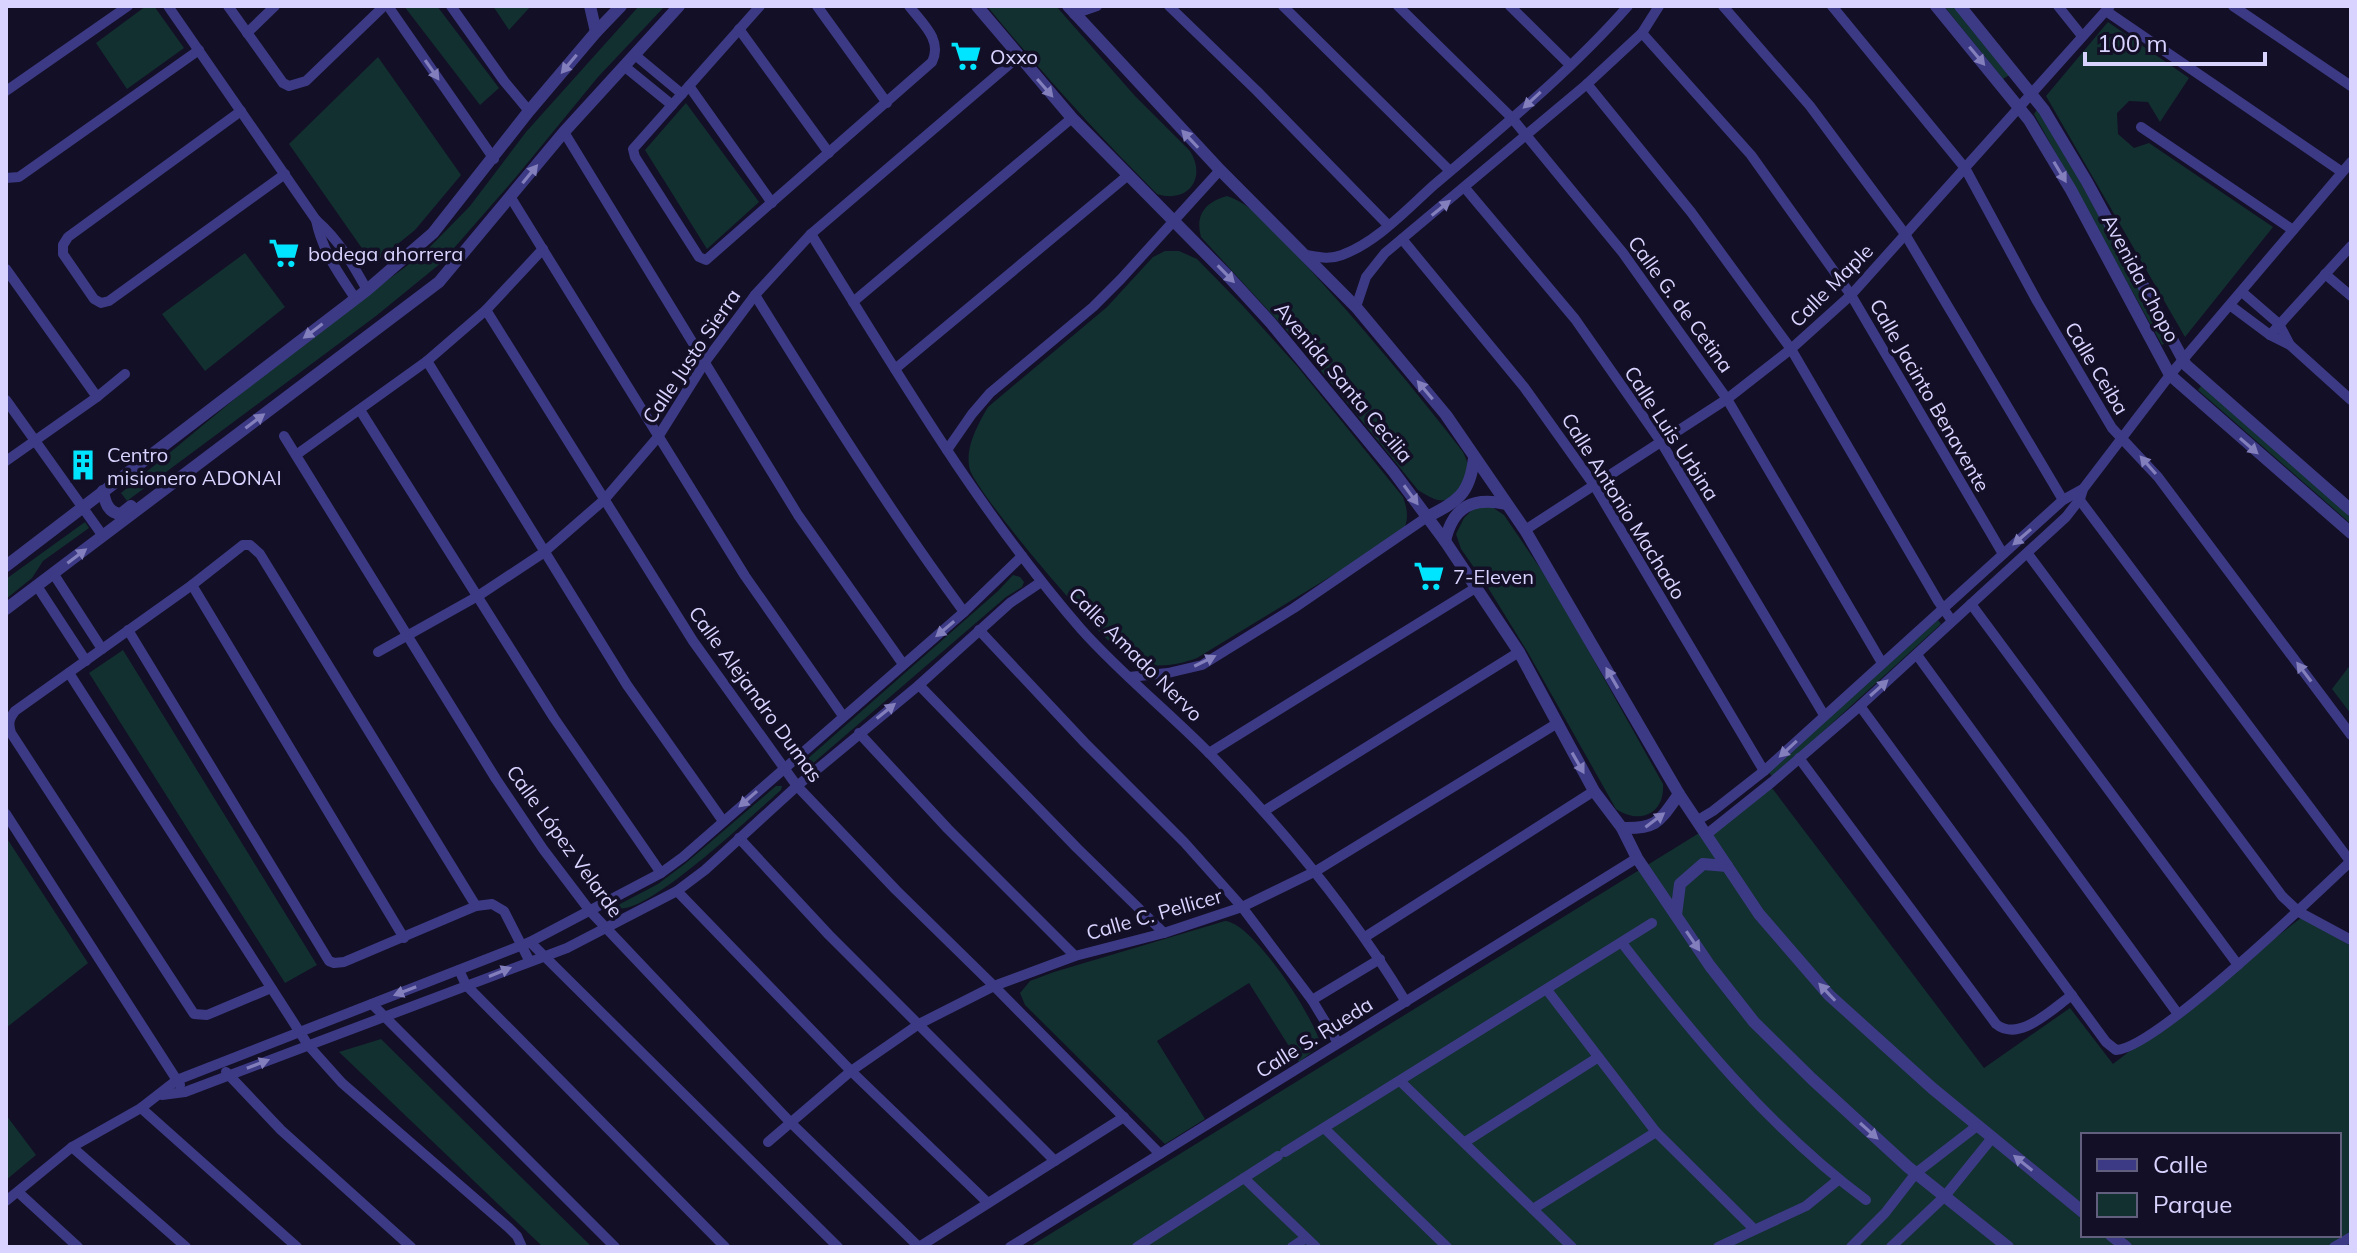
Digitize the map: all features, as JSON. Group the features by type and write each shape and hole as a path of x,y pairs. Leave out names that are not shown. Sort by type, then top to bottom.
{"street":[{"path":"6,91 128,6"},
{"path":"168,6 316,220 348,255 367,290"},
{"path":"228,6 283,83 296,86 306,81 386,6 494,159"},
{"path":"247,33 275,6"},
{"path":"451,6 529,111"},
{"path":"590,6 596,32"},
{"path":"6,566 367,290 433,233 529,111 621,6"},
{"path":"6,609 439,282 564,132 679,6"},
{"path":"760,6 633,149 635,157 699,257 706,260 887,103 934,58 934,41 909,6"},
{"path":"817,6 887,103"},
{"name":"Avenida Santa Cecilia","path":"977,6 1072,118 1271,323 1393,471 1445,541 1519,652 1594,791 1622,828 1637,858 1710,966 1754,1022 1916,1173 2008,1247"},
{"path":"1071,10 1097,6"},
{"path":"1169,6 1388,225"},
{"path":"1283,6 1450,171"},
{"name":"Calle G. de Cetina","path":"1398,6 1512,118 1623,253 1727,399 1882,663"},
{"path":"1510,6 1570,65"},
{"path":"1356,307 1360,291 1374,264 1587,84 1642,33 1659,6"},
{"path":"1723,6 1810,106 1905,234 2063,500"},
{"name":"Calle Ceiba","path":"1832,6 1965,168 2037,301 2109,423 2158,477 2351,735"},
{"name":"Avenida Chopo","path":"1936,6 2018,106 2071,190 2170,375 2351,533"},
{"name":"Avenida Chopo","path":"1960,6 2044,110 2087,182 2183,360 2351,510"},
{"path":"2058,6 2082,36"},
{"path":"2233,6 2351,86"},
{"path":"1306,255 1340,256 1356,249 1388,225 1570,65 1622,8"},
{"path":"2108,8 2342,172"},
{"name":"Calle Maple","path":"1525,530 1727,399 1791,349 1851,295 2108,8"},
{"path":"1071,10 1220,170 1356,307 1446,415 1525,530 1679,794 1759,914 1829,995 1977,1126 2081,1210"},
{"path":"739,29 829,153"},
{"name":"Calle Jacinto Benavente","path":"1642,33 1751,155 1851,295 2003,554"},
{"path":"10,178 199,50"},
{"path":"635,55 686,90 772,203"},
{"name":"Calle Justo Sierra","path":"378,652 478,596 543,553 604,500 658,437 705,362 755,295 811,234 1018,57"},
{"path":"624,66 672,105"},
{"path":"1587,84 1691,212 1791,349 1952,621"},
{"path":"241,111 68,237 63,245 63,254 94,299 101,303 109,301 285,174"},
{"path":"853,302 1072,118"},
{"path":"2141,127 2293,230"},
{"path":"564,132 798,515 903,664"},
{"path":"1707,834 1860,706 2066,517 2079,494 2170,375 2351,162"},
{"path":"947,450 990,393 1093,307 1220,170"},
{"path":"895,369 1127,176"},
{"name":"Calle Luis Urbina","path":"1465,188 1575,319 1661,442 1824,715"},
{"path":"511,198 745,576 843,716"},
{"path":"316,220 320,240 333,267 355,298"},
{"name":"Calle Amado Nervo","path":"811,234 947,450 1041,582 1084,632 1264,811 1316,871 1365,937 1406,1002"},
{"name":"Calle Antonio Machado","path":"1402,239 1505,363 1594,485 1764,771"},
{"path":"2270,335 2351,246"},
{"path":"296,455 427,361 486,310 543,249"},
{"path":"6,269 97,397"},
{"path":"2325,274 2351,296"},
{"path":"2242,292 2279,324 2290,345"},
{"path":"755,295 864,469 964,612"},
{"path":"2231,306 2270,335 2290,345 2351,400"},
{"name":"Calle Alejandro Dumas","path":"486,310 693,641 797,786 896,890 1160,1154"},
{"path":"427,361 627,685 723,821"},
{"path":"6,461 125,374"},
{"path":"6,400 103,536"},
{"path":"360,410 554,718 661,873"},
{"name":"Calle López Velarde","path":"284,436 496,779 590,911 790,1122 919,1247"},
{"path":"1129,677 1202,665 1294,608 1465,492 1472,479 1474,458"},
{"path":"103,491 110,510 121,514 167,479 194,467"},
{"path":"1698,820 1764,771 2063,500 2079,494"},
{"path":"1860,706 2106,1042 2120,1050 2178,1014 2299,912 2351,861 2079,494"},
{"path":"1445,541 1453,521 1467,506 1484,500 1506,504"},
{"path":"269,989 207,1015 194,1014 11,733 10,718 15,711 243,545 250,545 260,554 476,906"},
{"path":"2028,554 2282,896 2299,912 2351,940"},
{"path":"6,1201 72,1147 162,1095 177,1080 526,943 661,873 964,612 1022,556"},
{"path":"53,573 102,649"},
{"path":"162,1095 185,1092 567,948 677,891 919,685 1010,603 1041,582"},
{"path":"192,585 404,938"},
{"path":"37,586 86,661"},
{"path":"1209,753 1477,587"},
{"path":"1971,604 2238,965"},
{"path":"128,630 323,953 334,963 404,938 476,906 499,906 526,943 838,1247"},
{"path":"979,630 1184,842 1242,907 1312,1000 1338,1043"},
{"path":"1264,811 1519,652"},
{"path":"1917,655 2178,1014"},
{"path":"69,673 269,989 308,1045 342,1083 509,1228 522,1247"},
{"path":"919,685 1164,933"},
{"name":"Calle C. Pellicer","path":"768,1142 851,1071 919,1024 994,986 1075,956 1164,933 1242,907 1316,871 1556,724"},
{"path":"859,733 948,829 1075,956"},
{"path":"1799,758 1990,1017 2007,1032 2025,1027 2072,995"},
{"path":"1365,937 1594,791"},
{"path":"1622,828 1647,829 1663,816 1679,794"},
{"path":"6,814 185,1092"},
{"path":"739,838 829,935 1055,1161"},
{"name":"Calle S. Rueda","path":"1010,1247 1637,858"},
{"path":"1676,915 1680,884 1703,864 1727,866"},
{"path":"677,891 851,1071 988,1203"},
{"path":"1137,1247 1652,923"},
{"path":"526,943 529,960"},
{"path":"1622,943 1742,1087 1838,1180 1866,1200"},
{"path":"1312,1000 1380,959"},
{"path":"459,970 466,985 725,1247"},
{"path":"1547,990 1656,1132 1754,1229"},
{"path":"372,1004 615,1247"},
{"path":"1465,1142 1597,1058"},
{"path":"220,1064 281,1130 411,1247"},
{"path":"1400,1081 1572,1247"},
{"path":"141,1108 297,1247"},
{"path":"919,1247 1124,1117"},
{"path":"1851,1247 1885,1213 1916,1173 1977,1126"},
{"path":"1324,1128 1447,1247"},
{"path":"1533,1209 1656,1132"},
{"path":"1891,1247 1945,1196 1992,1138"},
{"path":"72,1147 186,1247"},
{"path":"1244,1178 1316,1247"},
{"path":"1718,1247 1806,1206 1838,1180"},
{"path":"18,1192 78,1247"},
{"path":"2334,1247 2351,1237"},
{"path":"1292,1247 1306,1238"}],"green space":[{"path":"146,6 154,6 184,48 127,89 96,43"},
{"path":"404,6 437,6 499,88 480,105"},
{"path":"493,6 531,6 509,30"},
{"path":"639,6 665,6 598,77 441,263 376,316 127,501 121,493 295,349 424,253 470,206 526,132"},
{"path":"987,6 1056,6 1135,96 1190,151 1196,171 1192,186 1178,195 1157,194 1070,102"},
{"path":"1944,6 1955,6 2011,74 2003,79"},
{"path":"2108,22 2189,78 2160,122 2148,102 2129,101 2117,113 2118,134 2134,148 2149,143 2273,227 2185,337 2046,96"},
{"path":"378,57 461,175 415,230 373,264 289,144"},
{"path":"686,103 759,202 707,249 645,150"},
{"path":"2039,107 2168,341 2162,345 2034,114"},
{"path":"1227,196 1249,207 1279,235 1386,356 1463,452 1468,466 1467,478 1451,498 1436,500 1418,490 1300,345 1201,237 1199,222 1204,210"},
{"path":"1165,251 1179,251 1197,259 1243,306 1297,366 1403,497 1407,515 1402,533 1197,658 1173,665 1156,665 1132,660 1118,650 1045,571 978,485 970,470 969,454 973,437 988,407 1107,307 1153,257"},
{"path":"245,253 285,307 205,371 162,314"},
{"path":"2203,383 2351,514 2351,524 2198,390"},
{"path":"1476,506 1492,507 1504,515 1553,587 1663,784 1660,803 1649,814 1634,816 1616,809 1527,651 1461,549 1456,534 1464,518"},
{"path":"85,522 89,528 43,561 32,578 6,599 6,579"},
{"path":"1013,575 1024,582 1022,587 1006,597 811,765 806,765 805,761"},
{"path":"1938,620 1941,624 1773,777 1768,772"},
{"path":"123,650 317,965 285,983 89,673"},
{"path":"2351,664 2351,714 2332,689"},
{"path":"776,786 782,786 781,790 675,881 631,907 617,908 686,863"},
{"path":"1772,788 1984,1068 2070,1008 2113,1064 2302,917 2351,946 2351,1247 1029,1247"},
{"path":"6,837 88,963 6,1028"},
{"path":"1225,921 1251,937 1266,954 1295,994 1321,1045 1299,1062 1249,983 1157,1041 1205,1119 1165,1144 1025,1005 1020,993 1030,981 1054,972"},
{"path":"381,1039 592,1247 543,1247 339,1052"},
{"path":"6,1115 36,1155 6,1180"}],"place":[{"name":"Oxxo","path":"966,56"},
{"name":"bodega ahorrera","path":"284,253"},
{"name":"Centro misionero ADONAI","path":"83,465"},
{"name":"7-Eleven","path":"1429,576"}]}
